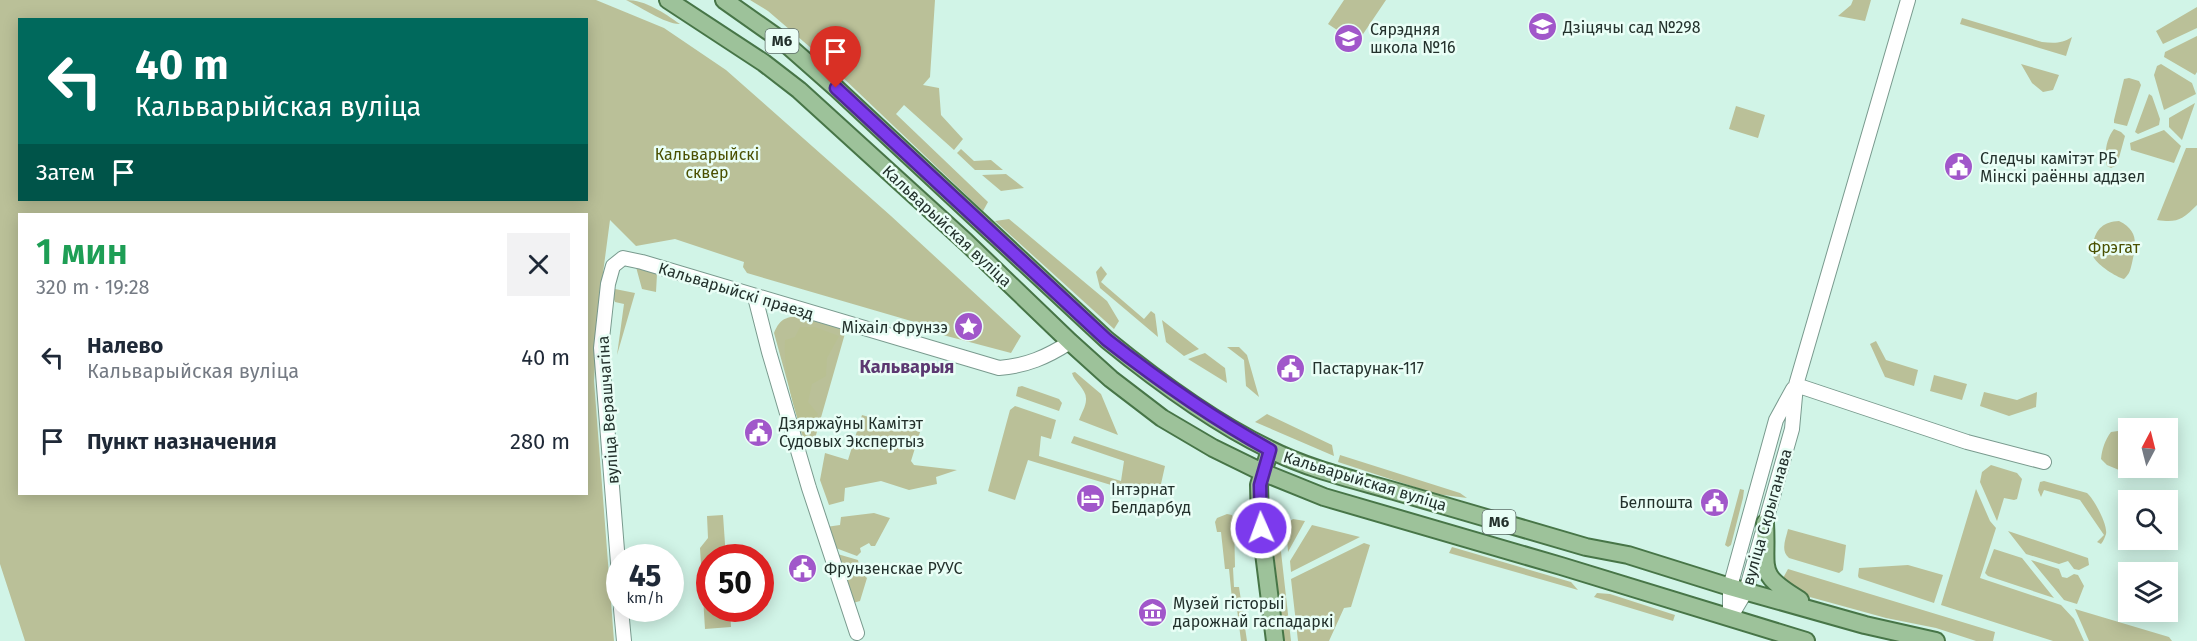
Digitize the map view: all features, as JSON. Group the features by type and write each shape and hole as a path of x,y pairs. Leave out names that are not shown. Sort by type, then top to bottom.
{"main road":[{"name":"Кальварыйская вуліца","path":"668,0 764,63 798,90 966,242 1112,379 1162,418 1229,457 1324,497 1570,568 1806,641"},
{"name":"Кальварыйская вуліца","path":"724,0 785,43 1087,321 1142,368 1270,450 1341,476 1586,547 1628,555 1865,625 1934,641"},
{"path":"1070,342 1087,321"},
{"path":"1270,450 1260,485 1260,520 1275,641"},
{"path":"1765,523 1767,573 1777,586 1817,610"}],"street":[{"name":"вуліца Скрыганава","path":"1738,589 1765,523 1792,429 1796,385 1908,0"},
{"name":"вуліца Верашчагіна","path":"617,544 601,348 608,284 613,266 623,258 642,262"},
{"name":"Кальварыйскі праезд","path":"642,262 999,368 1015,367 1040,360 1070,342"},
{"path":"755,297 809,488 857,633"},
{"name":"вуліца Скрыганава","path":"1730,618 1776,420 1796,385"},
{"path":"1796,385 1967,442 2044,462"},
{"path":"622,622 624,641"}],"green space":[{"name":"Кальварыйскі сквер","path":"0,0 596,0 664,28 726,70 891,216 1021,336 1011,353 924,330 918,323 747,273 743,267 744,262 675,239 636,246 610,220 598,311 594,381 607,544 606,622 613,622 614,641 25,641 0,564"},
{"path":"626,0 648,5 680,24 674,24"},
{"path":"750,0 935,0 930,77 923,85 939,88 941,115 963,139 954,150 904,105 896,114 988,202 983,211 818,54 768,11"},
{"path":"1344,0 1386,0 1357,43 1328,24"},
{"path":"1853,0 1871,0 1865,21 1838,16 1851,5"},
{"path":"2197,7 2197,28 2163,44 2156,31"},
{"path":"1962,18 2042,42 2061,42 2072,37 2066,56 1960,24"},
{"path":"2197,36 2197,72 2195,75 2164,57 2165,52"},
{"path":"2021,64 2059,75 2053,90 2043,92 2032,83"},
{"path":"2161,64 2192,83 2196,94 2164,110 2154,75 2157,66"},
{"path":"2124,79 2139,81 2141,85 2127,126 2114,123 2114,120"},
{"path":"2149,94 2152,96 2160,119 2159,125 2138,134 2135,132"},
{"path":"2195,103 2182,140 2169,127 2169,118"},
{"path":"1736,106 1765,115 1758,138 1729,129"},
{"path":"2114,129 2125,136 2117,165 2111,168 2107,166 2106,152 2107,142"},
{"path":"2164,130 2181,146 2174,163 2131,150 2130,143"},
{"path":"2186,148 2197,148 2197,205 2179,219 2157,220"},
{"path":"961,149 974,161 991,160 1003,170 975,170 957,153"},
{"path":"1006,174 1024,188 1001,191 982,175"},
{"path":"1009,219 1107,301 1119,321 1114,329 995,221"},
{"name":"Фрэгат","path":"2119,221 2130,229 2135,239 2131,268 2124,279 2103,267 2092,253 2094,238 2099,230 2105,224"},
{"path":"1101,266 1107,274 1101,282 1144,319 1151,311 1155,314 1158,337 1100,288 1096,272"},
{"path":"636,267 657,274 656,292 642,289"},
{"path":"615,289 635,293 617,355 624,304 615,302 613,297"},
{"path":"796,316 846,330 814,442 810,444 804,442 774,333 782,321"},
{"path":"1162,320 1199,349 1184,356 1166,342"},
{"path":"800,327 815,327 839,336 827,358 826,376 812,384 808,402 818,414 813,429 805,437 790,390 785,351 785,340 795,337"},
{"path":"1876,341 1886,360 1918,370 1914,386 1885,377 1870,344"},
{"path":"1227,347 1239,347 1247,355 1259,397 1246,386 1244,360"},
{"path":"1205,353 1225,368 1227,383 1188,359"},
{"path":"1075,372 1101,394 1118,435 1079,420 1086,396 1073,376 1072,373"},
{"path":"1934,375 1967,384 1962,400 1930,391"},
{"path":"1022,386 1059,399 1062,403 1059,411 1016,396 1018,387"},
{"path":"1984,392 2017,400 2037,392 2036,407 2009,416 1980,406"},
{"path":"1015,406 1056,420 1051,439 1041,436 1039,456 1121,481 1124,461 1071,443 1074,436 1165,466 1161,484 1153,491 1151,497 1028,460 1015,500 988,491 1010,410"},
{"path":"1267,414 1332,445 1334,456 1255,422"},
{"path":"862,415 920,432 911,461 914,465 957,470 936,477 937,484 909,490 881,481 845,488 844,501 829,505 820,480 825,453 848,460"},
{"path":"2118,431 2118,470 2107,465 2101,459 2104,445 2111,432"},
{"path":"1340,455 1460,493 1467,498 1436,494 1338,462"},
{"path":"1991,465 2017,473 2022,479 2017,499 2004,498 1997,521 1980,482 1982,472"},
{"path":"2044,481 2087,493 2090,496 2105,525 2106,534 2101,544 2097,542 2104,535 2080,500 2044,490 2041,497 2038,490 2040,482"},
{"path":"1740,489 1744,490 1743,498 1731,545 1728,547 1725,545"},
{"path":"1976,489 1990,521 1996,528 1980,578 2061,605 2074,619 2084,641 2053,641 1941,605"},
{"path":"874,513 890,518 875,546 869,543 860,548 861,552 857,556 833,547 826,527 840,525 841,517"},
{"path":"1227,514 1232,515 1234,519 1234,587 1239,587 1247,641 1241,641 1237,609 1233,609 1229,569 1225,569 1221,532 1217,532 1215,522 1217,518"},
{"path":"723,515 725,544 703,544 708,538 707,516"},
{"path":"1293,519 1305,521 1288,552 1286,524"},
{"path":"1273,521 1278,525 1291,641 1283,641 1271,524"},
{"path":"1312,525 1360,537 1291,572 1290,561"},
{"path":"1788,529 1846,545 1843,570 1839,573 1789,558 1784,548"},
{"path":"2008,531 2088,558 2089,565 2079,570 2074,569 2068,561 2059,564 2026,554"},
{"path":"1364,543 1370,545 1351,607 1344,608 1329,641 1298,641 1291,579"},
{"path":"1452,547 1571,582 1578,590 1449,553"},
{"path":"1994,549 2022,558 2054,598 1988,576 1985,573"},
{"path":"834,553 858,560 860,570 867,578 860,601 853,603"},
{"path":"2031,560 2059,569 2062,577 2078,575 2084,586 2077,604 2064,600"},
{"path":"1908,565 1943,575 1934,603 1858,576 1859,568"},
{"path":"1788,569 1995,632 1993,641 1976,641 1936,628 1886,618 1799,594 1785,585 1783,578"},
{"path":"1597,593 1610,594 1675,615 1673,621 1594,597"},
{"path":"2075,609 2169,637 2172,641 2089,641"},
{"path":"705,622 731,622 731,627 705,629"}],"place":[{"name":"Дзіцячы сад №298","path":"1542,27"},
{"name":"Сярэдняя школа №16","path":"1349,38"},
{"name":"Следчы камітэт РБ Мінскі раённы аддзел","path":"1959,167"},
{"name":"Міхаіл Фрунзэ","path":"969,327"},
{"name":"Пастарунак-117","path":"1291,368"},
{"name":"Дзяржаўны Камітэт Судовых Экспертыз","path":"758,432"},
{"name":"Інтэрнат Белдарбуд","path":"1090,498"},
{"name":"Белпошта","path":"1714,502"},
{"name":"Фрунзенскае РУУС","path":"803,568"},
{"name":"Музей гісторыі дарожнай гаспадаркі","path":"1152,612"}],"district":[{"name":"Кальварыя","path":"907,367"}],"route":[{"path":"836,88 1107,340 1142,368 1192,402 1242,435 1270,450 1260,485 1261,528"}]}
